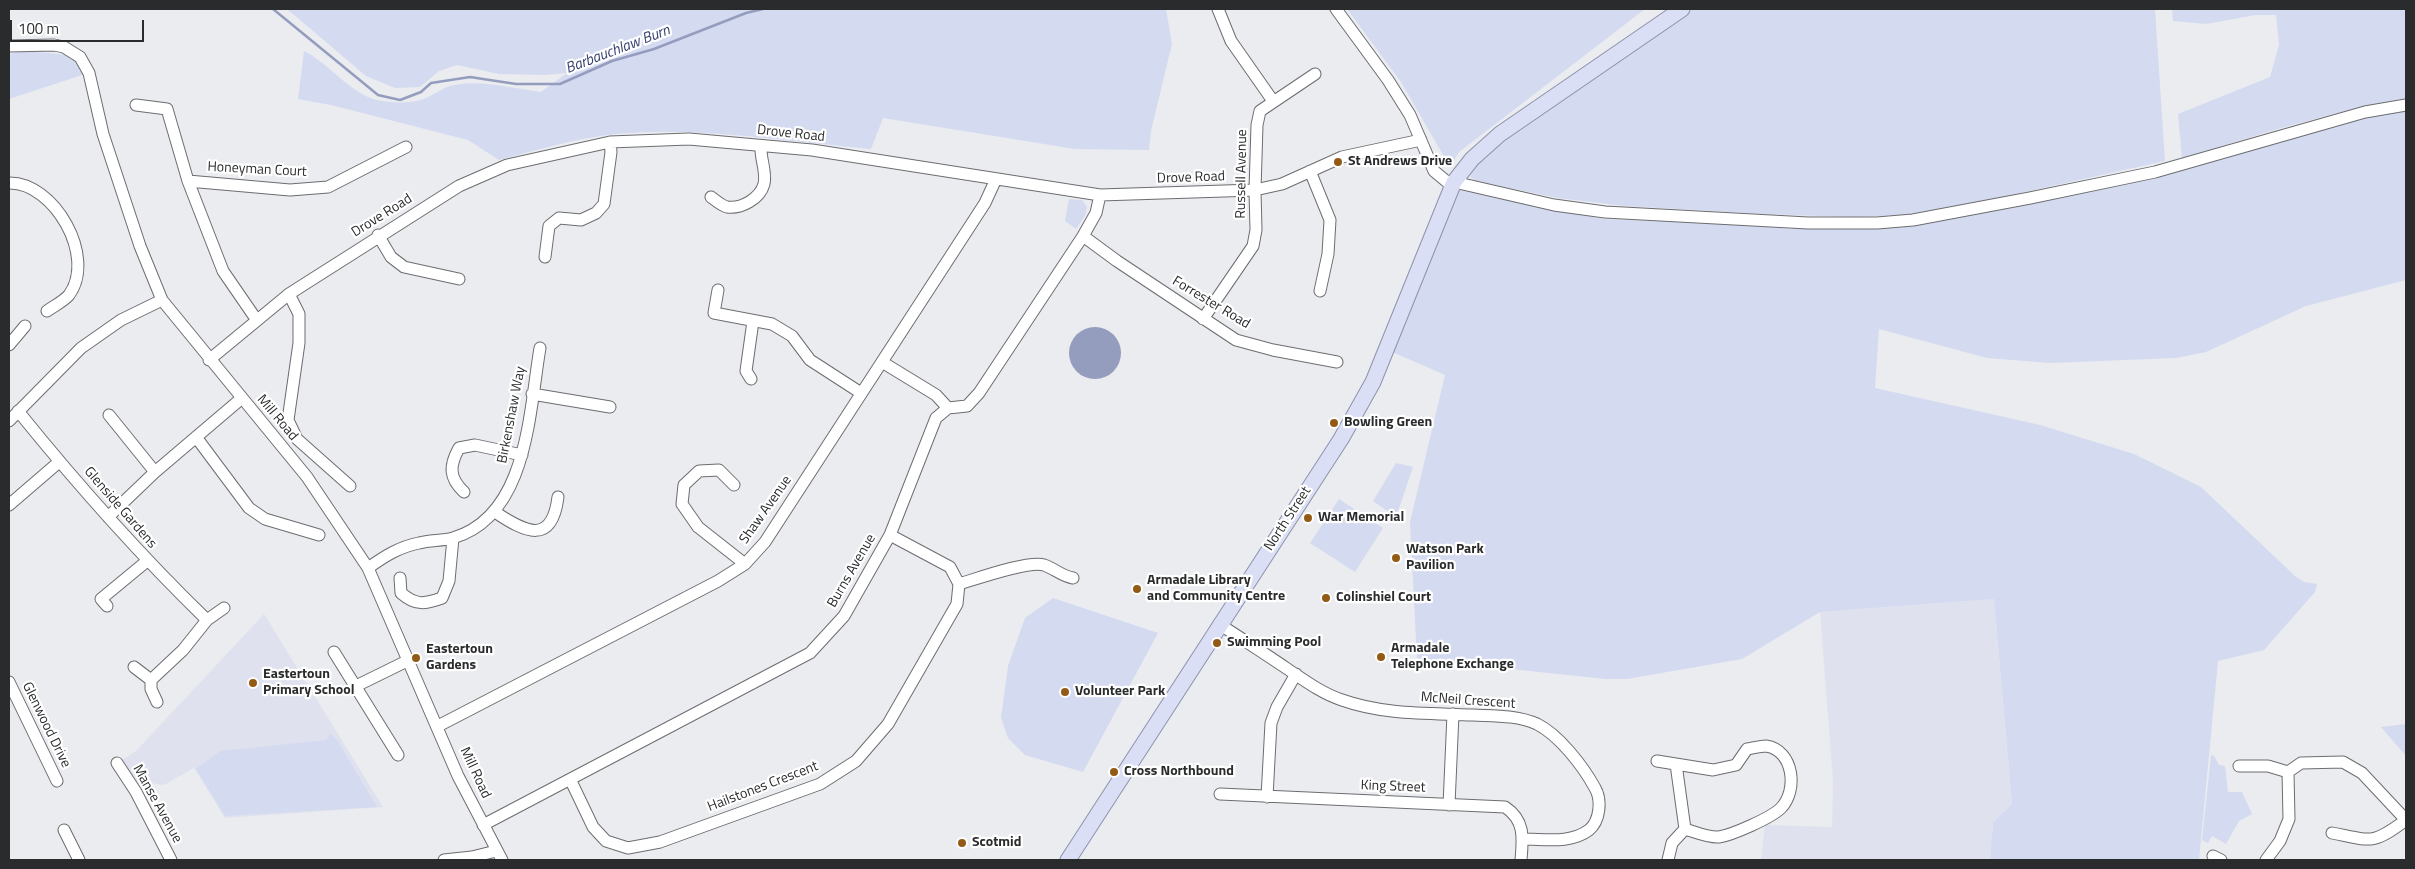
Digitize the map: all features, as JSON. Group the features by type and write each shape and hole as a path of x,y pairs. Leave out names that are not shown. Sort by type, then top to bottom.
{"main road":[{"name":"North Street","path":"1068,860 1219,624 1341,439 1373,382 1453,184 1472,159 1500,134 1682,9"}],"street":[{"path":"1218,9 1231,41 1273,101"},
{"path":"1336,9 1388,80 1410,116 1434,171 1453,184 1554,205 1605,212 1808,224 1877,223 1913,220 2154,172 2365,112 2406,105"},
{"name":"Mill Road","path":"9,46 54,45 73,52 80,57 89,73 103,134 140,246 162,300 209,360 307,477 368,568 438,726 458,776 499,856"},
{"name":"Russell Avenue","path":"1203,319 1253,246 1256,230 1255,190 1258,118 1260,111 1315,74"},
{"name":"Honeyman Court","path":"136,104 167,109 188,181 223,271 256,319"},
{"name":"Drove Road","path":"209,360 256,319 289,294 459,186 507,165 610,142 651,138 689,139 812,150 1100,195 1255,190 1282,184 1342,157 1421,140"},
{"path":"545,257 549,226 560,218 581,220 596,213 604,204 611,152 610,142"},
{"path":"711,197 726,207 740,207 755,199 764,185 765,172 760,159 761,146"},
{"name":"Honeyman Court","path":"188,181 290,190 328,187 406,147"},
{"path":"1310,171 1330,220 1328,254 1320,290"},
{"name":"Shaw Avenue","path":"438,726 718,581 745,564 765,542 985,203 996,179"},
{"path":"9,183 45,195 65,220 76,247 77,275 69,294 47,312"},
{"path":"882,362 936,395 948,408 966,406 979,392 1083,236 1096,213 1100,195"},
{"path":"378,236 391,257 404,267 459,279"},
{"name":"Forrester Road","path":"1083,236 1117,261 1236,340 1274,350 1337,362"},
{"path":"718,290 714,313 772,324 792,336 810,360 862,393"},
{"path":"289,294 299,314 299,343 288,420 297,439 350,486"},
{"path":"9,421 81,348 121,320 162,300"},
{"path":"751,379 746,371 753,321"},
{"path":"9,344 25,326"},
{"name":"Birkenshaw Way","path":"368,568 391,551 419,542 453,538 478,527 494,512 512,484 522,455 540,348"},
{"path":"532,394 610,407"},
{"path":"108,517 155,472 242,398"},
{"name":"Burns Avenue","path":"483,825 571,781 810,653 844,616 890,535 936,418 948,408"},
{"name":"Glenside Gardens","path":"18,411 59,462 147,561 207,620"},
{"path":"109,414 155,472"},
{"path":"196,437 249,508 265,519 319,535"},
{"path":"464,492 454,483 451,472 453,458 459,448 475,445 522,455"},
{"path":"9,505 59,462"},
{"path":"734,485 719,470 699,471 684,485 682,504 698,527 745,564"},
{"path":"494,512 517,527 536,531 550,525 556,514 558,497"},
{"path":"890,535 950,567 959,584 1025,566 1043,565 1062,576 1073,578"},
{"path":"400,578 401,593 411,602 427,603 442,598 448,581 453,538"},
{"path":"100,599 147,561"},
{"name":"Hailstones Crescent","path":"571,781 593,827 606,841 628,848 660,842 820,784 856,761 888,724 957,604 959,584"},
{"path":"157,702 151,689 151,680 183,650 207,620 224,608"},
{"name":"McNeil Crescent","path":"1219,624 1330,696 1366,707 1515,717 1537,724 1565,746 1596,789 1599,804 1597,819 1592,827 1583,834 1568,840 1523,838"},
{"path":"334,652 398,755"},
{"path":"356,686 409,660"},
{"path":"134,666 151,680"},
{"path":"1267,797 1271,723 1277,707 1296,674"},
{"name":"Glenwood Drive","path":"9,682 57,781"},
{"path":"1450,804 1453,714"},
{"path":"1657,761 1713,770 1736,765 1747,749 1767,746 1783,754 1792,772 1790,793 1781,808 1736,833 1717,837 1685,829"},
{"path":"2288,772 2301,763 2343,762 2362,773 2406,820 2386,835 2371,840 2332,833"},
{"name":"Manse Avenue","path":"117,763 136,792 171,860"},
{"path":"1676,764 1685,829"},
{"path":"2239,766 2268,766 2288,772"},
{"path":"2266,860 2280,841 2289,819 2288,772"},
{"name":"King Street","path":"1220,794 1505,807 1514,813 1520,822 1523,838 1522,860"},
{"path":"1668,860 1672,843 1685,829"},
{"path":"64,830 79,860"},
{"path":"444,860 499,856"}],"shaded area":[{"path":"287,9 1166,9 1172,44 1151,131 1149,150 1075,149 883,118 871,149 712,133 649,132 587,138 499,160 468,140 331,105 298,99 304,51 357,91 377,100 389,102 420,100 451,86 470,83 490,84 541,92 567,73 545,75 499,74 457,65 439,71 420,87 395,88 366,76"},
{"path":"1347,9 1645,9 1459,152 1450,167 1401,82"},
{"path":"1692,9 2155,9 2165,161 1966,205 1908,215 1852,217 1625,206 1558,198 1476,181 1470,177 1483,155"},
{"path":"2172,9 2406,9 2406,99 2321,117 2182,158 2178,114 2270,77 2279,45 2276,15 2256,15 2206,24 2173,21"},
{"path":"25,51 70,55 85,74 9,99 9,54"},
{"path":"2406,108 2406,280 2306,306 2206,352 2176,358 2050,363 1987,358 1879,329 1875,388 2040,425 2134,454 2201,487 2295,576 2304,582 2317,584 2315,592 2264,650 2218,661 2199,860 1990,860 1993,822 2012,804 1994,599 1820,612 1742,659 1627,679 1605,679 1417,659 1410,522 1445,375 1390,351 1458,190 1603,219 1719,223 1792,229 1877,228 2181,171 2367,114"},
{"path":"1069,199 1082,200 1087,207 1085,216 1076,229 1065,221"},
{"path":"1095,327 1105,329 1113,335 1119,343 1121,353 1119,363 1113,371 1105,377 1095,379 1085,377 1077,371 1071,363 1069,353 1071,343 1077,335 1085,329"},
{"path":"1396,463 1413,467 1396,517 1373,501"},
{"path":"1339,499 1383,528 1355,572 1310,543"},
{"name":"Volunteer Park","path":"1053,598 1158,633 1083,772 1025,755 1008,738 1001,718 1008,666 1025,618"},
{"path":"1994,599 2012,804 1993,822 1990,860 1761,860 1765,825 1832,827 1833,781 1820,612"},
{"name":"Eastertoun Primary School","path":"264,614 383,807 225,818 194,768 164,785 133,781 122,760 136,751"},
{"path":"2406,724 2406,756 2381,727"},
{"path":"330,733 337,740 377,807 225,816 196,769 220,751 326,740"},
{"path":"2211,755 2214,756 2219,765 2225,766 2228,792 2242,792 2252,814 2239,821 2226,844 2212,836 2208,843 2202,840"}],"waterway":[{"name":"Barbauchlaw Burn","path":"273,9 378,95 400,100 421,92 431,83 470,77 516,84 560,84 612,61 654,49 746,13 763,9"}],"place":[{"name":"St Andrews Drive","path":"1338,162"},
{"name":"Bowling Green","path":"1334,423"},
{"name":"War Memorial","path":"1308,518"},
{"name":"Watson Park Pavilion","path":"1396,558"},
{"name":"Armadale Library and Community Centre","path":"1137,589"},
{"name":"Colinshiel Court","path":"1326,598"},
{"name":"Swimming Pool","path":"1217,643"},
{"name":"Armadale Telephone Exchange","path":"1381,657"},
{"name":"Eastertoun Gardens","path":"416,658"},
{"name":"Eastertoun Primary School","path":"253,683"},
{"name":"Volunteer Park","path":"1065,692"},
{"name":"Cross Northbound","path":"1114,772"},
{"name":"Scotmid","path":"962,843"}]}
